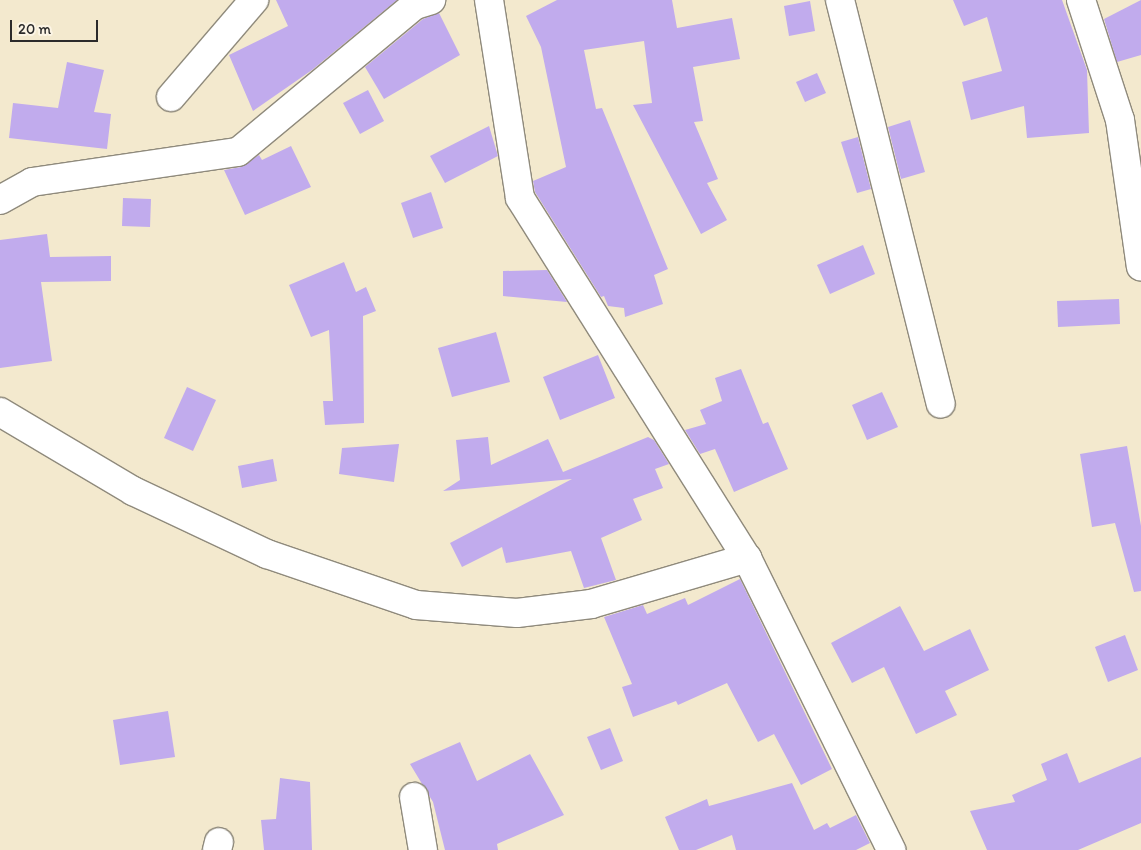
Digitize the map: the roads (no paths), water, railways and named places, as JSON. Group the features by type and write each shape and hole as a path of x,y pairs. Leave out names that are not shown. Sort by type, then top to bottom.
{"street":[{"path":"171,97 254,0"},
{"path":"0,200 32,182 238,152 414,5 430,0"},
{"path":"489,0 520,198 747,558 891,850"},
{"path":"840,0 941,404"},
{"path":"1081,0 1131,119 1141,267"},
{"path":"0,412 134,491 258,550 416,606 517,613 591,604 747,558"},
{"path":"414,797 423,850"}]}
